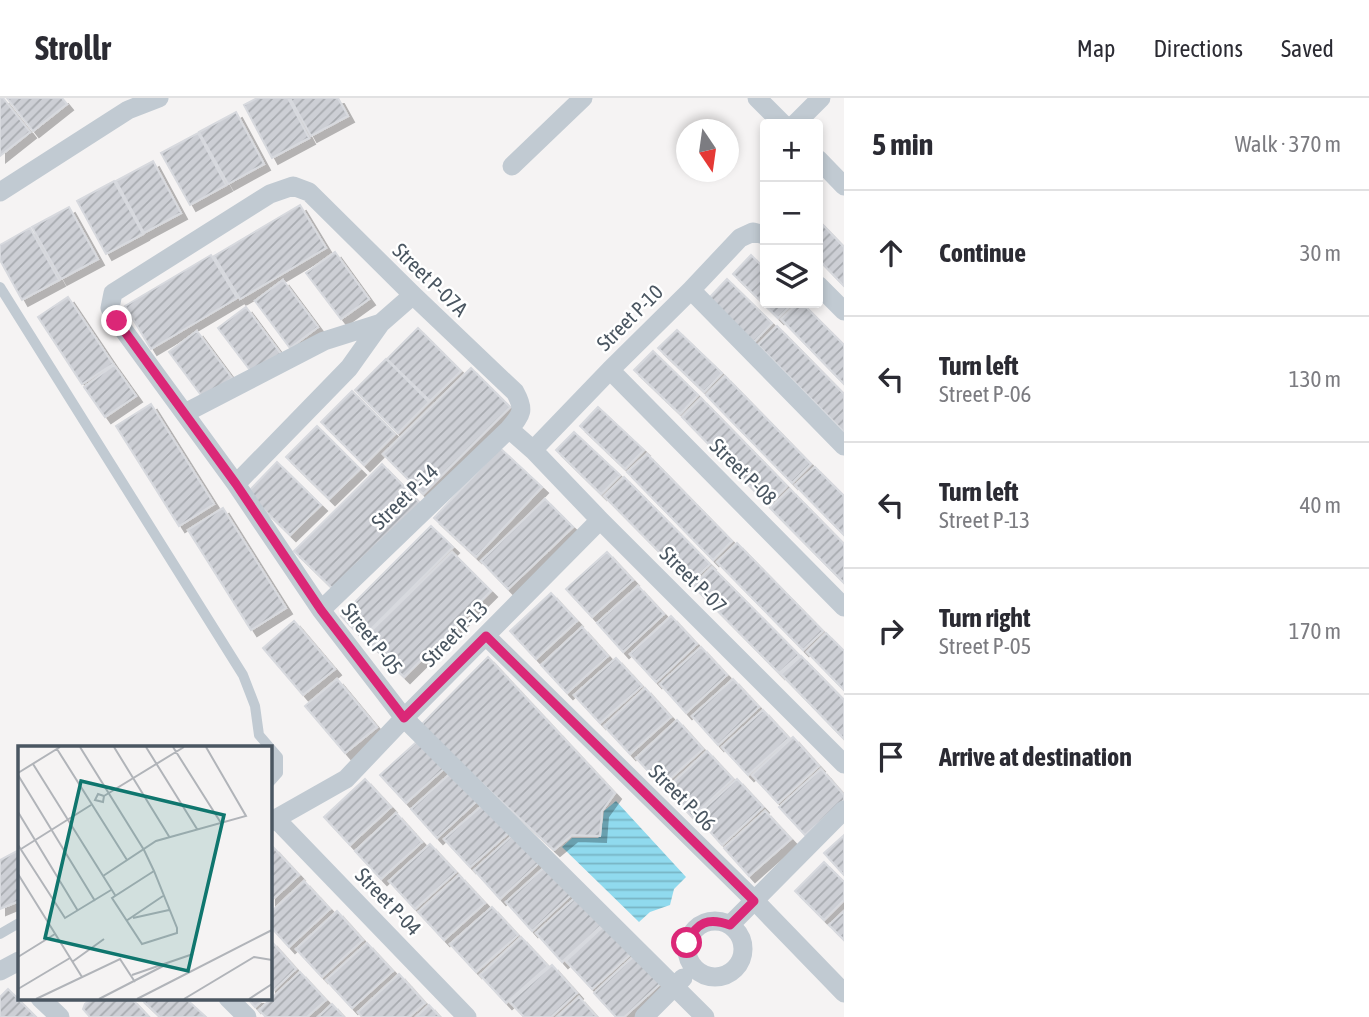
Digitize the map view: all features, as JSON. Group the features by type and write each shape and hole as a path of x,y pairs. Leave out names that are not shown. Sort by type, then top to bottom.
{"street":[{"path":"0,192 132,104 159,98"},
{"path":"512,166 583,98"},
{"path":"757,98 778,119"},
{"path":"800,119 821,98"},
{"path":"823,164 844,186"},
{"name":"Street P-07A","path":"110,308 113,293 270,194 293,186 309,192 514,393 522,405 515,422"},
{"name":"Street P-10","path":"533,450 740,238 753,232 760,234"},
{"path":"691,290 844,446"},
{"path":"823,290 844,311"},
{"path":"236,484 349,368 381,323 413,295"},
{"name":"Street P-05","path":"110,308 236,484 321,610 404,718 705,1017"},
{"path":"185,413 324,341 381,323"},
{"name":"Street P-08","path":"610,370 844,607"},
{"name":"Street P-07","path":"515,422 533,450 600,520 844,764"},
{"name":"Street P-14","path":"321,610 515,422"},
{"name":"Street P-13","path":"272,820 346,779 600,520"},
{"name":"Street P-06","path":"486,636 844,993"},
{"path":"730,925 844,810"},
{"name":"Street P-04","path":"272,820 467,1017"},
{"path":"718,920 730,925 739,935 743,948 740,961 731,971 719,976 705,975 694,968 687,956 687,943 693,930 704,923 718,920"},
{"path":"644,1017 694,968"},
{"path":"42,1000 60,1017"},
{"path":"230,1000 247,1017"}],"lane":[{"path":"0,287 243,675 255,706 259,735 268,746"},
{"path":"271,749 278,757 278,772 271,781"},
{"path":"0,934 18,924"}],"water":[{"path":"616,801 686,877 674,889 670,905 650,912 639,922 562,847 572,838 598,838 601,835 604,811"}],"building":[{"path":"0,98 3,98 30,132 0,156"},
{"path":"7,98 62,98 67,104 33,131"},
{"path":"257,98 288,98 309,138 272,158 244,105"},
{"path":"290,98 338,98 348,116 311,136"},
{"path":"236,112 264,164 228,184 199,132"},
{"path":"198,133 226,185 190,205 161,153"},
{"path":"153,161 181,213 144,233 116,181"},
{"path":"114,181 143,234 106,254 77,201"},
{"path":"300,205 326,248 240,299 214,256"},
{"path":"69,207 98,259 61,279 32,227"},
{"path":"823,225 844,247 844,286 823,264"},
{"path":"30,228 59,280 22,300 0,260 0,245"},
{"path":"335,252 369,299 341,319 306,273"},
{"path":"211,255 237,298 151,349 125,306"},
{"path":"751,255 760,264 760,300 733,274"},
{"path":"727,279 772,323 754,342 709,298"},
{"path":"283,280 318,327 290,348 255,301"},
{"path":"68,297 113,364 82,384 38,317"},
{"path":"246,307 281,354 253,374 218,328"},
{"path":"768,308 788,308 778,318"},
{"path":"793,308 807,308 844,345 844,384 781,319"},
{"path":"777,326 844,394 844,432 758,345"},
{"path":"418,328 461,371 430,401 387,359"},
{"path":"677,330 722,373 704,392 658,348"},
{"path":"197,331 232,378 204,399 169,352"},
{"path":"653,351 698,395 680,414 634,370"},
{"path":"386,359 429,402 398,433 355,390"},
{"path":"114,365 136,396 105,417 84,387"},
{"path":"471,368 510,407 423,494 383,454"},
{"path":"725,376 811,464 792,483 706,395"},
{"path":"352,391 395,434 364,465 321,422"},
{"path":"701,398 787,486 768,505 682,417"},
{"path":"151,404 214,504 179,526 116,426"},
{"path":"598,407 644,450 625,469 580,426"},
{"path":"317,426 360,469 329,499 286,457"},
{"path":"574,432 620,475 601,494 556,450"},
{"path":"500,448 542,487 476,557 434,518"},
{"path":"647,454 732,541 713,560 627,472"},
{"path":"277,462 321,505 290,535 247,493"},
{"path":"382,464 421,504 334,590 294,551"},
{"path":"815,467 844,496 844,535 795,485"},
{"path":"624,477 710,564 690,583 604,496"},
{"path":"790,489 844,544 844,583 770,508"},
{"path":"545,499 573,527 508,589 481,561"},
{"path":"223,508 286,608 251,630 188,530"},
{"path":"431,526 453,547 362,638 341,616"},
{"path":"737,543 823,631 803,650 717,562"},
{"path":"452,552 491,591 404,677 364,638"},
{"path":"607,552 633,580 592,617 566,589"},
{"path":"712,567 799,655 779,673 693,586"},
{"path":"638,586 664,614 623,652 597,623"},
{"path":"551,593 577,621 536,659 510,631"},
{"path":"671,616 697,644 656,682 630,654"},
{"path":"294,621 335,669 303,695 263,648"},
{"path":"582,627 608,656 567,693 541,665"},
{"path":"826,633 844,651 844,690 807,652"},
{"path":"701,647 727,675 686,713 660,684"},
{"path":"801,656 844,700 844,739 781,674"},
{"path":"488,657 615,793 602,811 600,836 572,835 554,850 420,726"},
{"path":"616,658 642,686 600,723 574,695"},
{"path":"337,679 377,727 345,753 305,706"},
{"path":"733,679 759,707 718,745 692,716"},
{"path":"645,688 671,717 630,754 604,726"},
{"path":"763,710 789,738 748,775 722,747"},
{"path":"677,720 703,749 662,786 636,758"},
{"path":"793,737 819,766 778,803 752,775"},
{"path":"421,738 447,766 406,803 380,775"},
{"path":"707,751 733,779 692,817 666,789"},
{"path":"821,769 844,795 844,800 805,835 779,807"},
{"path":"452,772 478,800 437,838 411,809"},
{"path":"365,779 391,807 350,845 324,817"},
{"path":"737,779 763,807 722,845 696,816"},
{"path":"486,802 512,830 470,867 444,839"},
{"path":"765,811 791,839 749,876 724,848"},
{"path":"396,813 422,842 381,879 355,851"},
{"path":"515,833 541,861 500,899 474,870"},
{"path":"844,835 844,875 824,853"},
{"path":"430,844 456,872 415,909 389,881"},
{"path":"273,847 299,875 271,901"},
{"path":"18,851 18,901 0,909 0,860"},
{"path":"824,862 844,882 844,900 824,920 795,891"},
{"path":"547,865 573,893 532,931 506,902"},
{"path":"459,875 485,903 444,940 418,912"},
{"path":"304,881 330,909 289,947 271,927 271,912"},
{"path":"577,896 603,924 562,962 536,933"},
{"path":"492,907 518,935 476,972 450,944"},
{"path":"337,911 363,940 322,977 296,949"},
{"path":"844,911 844,940 829,925"},
{"path":"607,923 633,952 592,989 566,961"},
{"path":"521,937 548,966 506,1003 480,975"},
{"path":"271,941 296,969 271,993"},
{"path":"367,943 393,971 352,1008 326,980"},
{"path":"635,955 661,983 624,1017 616,1017 594,993"},
{"path":"552,965 577,993 551,1017 524,1017 510,1002"},
{"path":"300,972 326,1000 307,1017 266,1017 259,1010"},
{"path":"399,974 425,1003 409,1017 362,1017 358,1012"},
{"path":"8,989 36,1017 0,1017 0,997"},
{"path":"579,997 597,1017 557,1017"},
{"path":"90,1000 133,1000 149,1017 90,1017 83,1009"},
{"path":"142,1000 187,1000 206,1017 160,1017"},
{"path":"249,1000 263,1000 255,1007"},
{"path":"332,1004 344,1017 318,1017"},
{"path":"429,1005 440,1017 416,1017"}],"route":[{"path":"117,321 236,484 321,610 404,718 486,636 754,901 730,925 718,920 704,923 693,930 687,943"}]}
